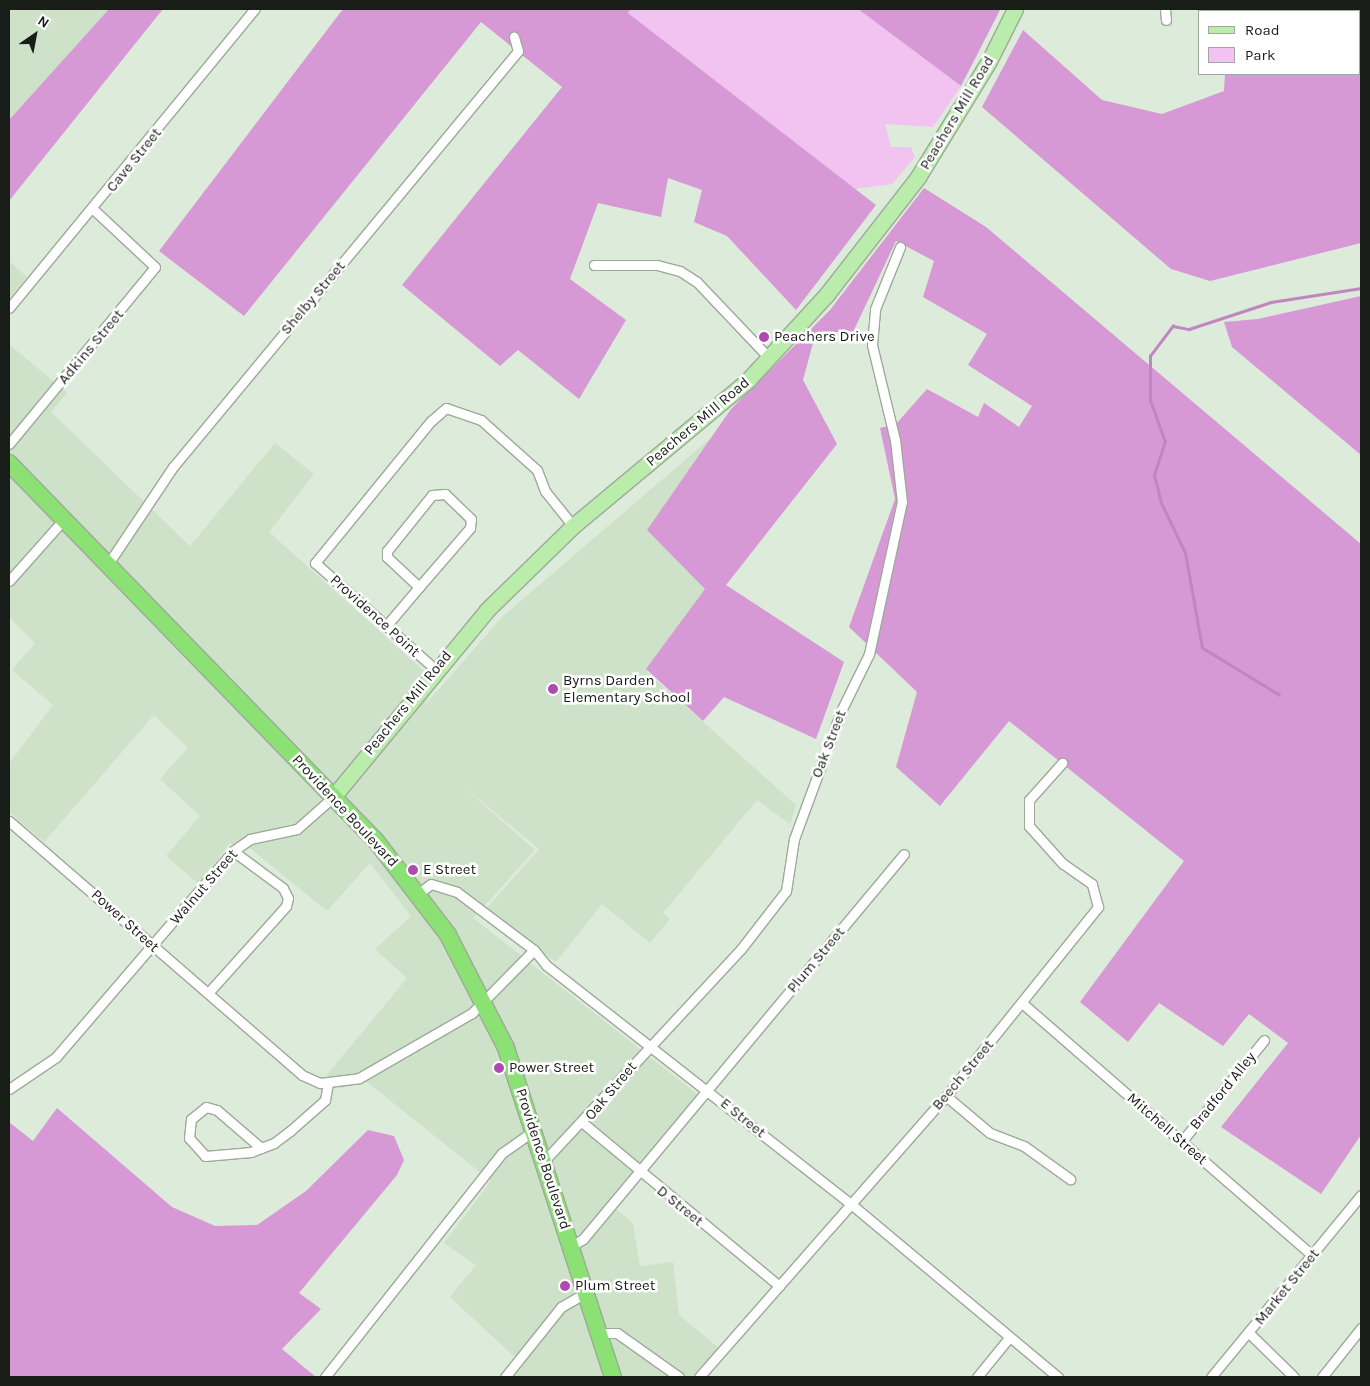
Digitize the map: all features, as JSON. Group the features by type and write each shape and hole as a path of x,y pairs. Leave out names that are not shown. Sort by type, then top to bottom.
{"highway":[{"name":"Providence Boulevard","path":"9,463 376,840 418,894 486,1002 534,1131 613,1377"}],"main road":[{"name":"Peachers Mill Road","path":"333,797 435,669 487,610 573,526 724,402 769,358 827,294 918,177 984,69 1015,9"}],"street":[{"name":"Cave Street","path":"9,308 94,210 255,9"},
{"path":"1165,9 1166,20"},
{"name":"Shelby Street","path":"108,564 173,467 518,51 514,37"},
{"name":"Adkins Street","path":"9,444 152,273 154,262 94,210"},
{"name":"Oak Street","path":"544,1161 584,1123 649,1045 741,948 786,891 794,839 841,711 868,654 902,502 895,440 872,345 875,309 900,247"},
{"path":"594,265 649,264 680,271 697,282 769,358"},
{"name":"Providence Point","path":"435,669 315,563 408,448 446,408 481,420 537,470 545,491 573,526"},
{"path":"386,626 470,528 471,519 445,494 432,496 387,551 387,557 419,587"},
{"path":"9,581 64,518"},
{"name":"Beech Street","path":"699,1377 946,1096 1022,1004 1098,906 1092,884 1062,864 1029,826 1028,800 1062,763"},
{"name":"Walnut Street","path":"9,1089 56,1057 155,945 233,851 250,839 297,829 333,797"},
{"name":"Power Street","path":"9,822 155,945 306,1078 328,1084 359,1078 486,1002 534,950"},
{"path":"208,993 286,906 282,888 233,851"},
{"name":"Plum Street","path":"571,1246 583,1239 904,854"},
{"name":"E Street","path":"418,894 431,884 457,892 534,950 546,965 708,1090 851,1204 1008,1339 1058,1377"},
{"name":"Mitchell Street","path":"1022,1004 1312,1255"},
{"name":"Bradford Alley","path":"1182,1141 1264,1040"},
{"path":"261,1148 217,1110 206,1107 191,1119 189,1138 205,1156 222,1157 261,1148 274,1143 325,1100 328,1084"},
{"path":"946,1096 990,1132 1024,1146 1070,1179"},
{"name":"D Street","path":"584,1123 639,1172 779,1286"},
{"path":"325,1377 502,1153 534,1131"},
{"name":"Market Street","path":"1211,1377 1361,1196"},
{"path":"505,1377 560,1307 585,1293"},
{"path":"1322,1377 1361,1328"},
{"path":"598,1333 617,1333 679,1377"},
{"path":"1249,1333 1294,1377"},
{"path":"977,1377 1008,1339"}],"shaded area":[{"path":"9,9 109,9 9,120"},
{"path":"109,9 163,9 9,201 9,120"},
{"path":"343,9 630,9 628,13 876,205 796,310 727,236 694,222 702,190 668,178 661,217 598,203 570,279 626,320 579,399 518,350 500,366 402,285 562,87 481,22 244,316 159,251"},
{"path":"858,9 998,9 1000,10 961,86"},
{"path":"1225,9 1361,9 1361,243 1210,281 1171,269 982,107 1023,30 1102,100 1162,114 1224,91 1225,75 1360,75 1360,10"},
{"path":"924,188 986,227 1361,544 1361,1135 1321,1194 1221,1127 1288,1043 1249,1014 1223,1046 1159,1003 1128,1042 1080,1002 1184,861 1009,721 940,806 896,767 917,692 849,627 895,499 880,428 896,424 927,389 978,417 984,403 1019,427 1032,406 968,365 987,334 923,297 934,261 896,241 853,332 816,332 803,380 837,444 726,585 844,662 816,739 724,697 703,721 646,669 705,589 647,530 731,409 830,310"},
{"path":"9,261 27,277 9,299"},
{"path":"1361,296 1361,455 1232,347 1224,322 1258,319"},
{"path":"9,344 67,393 51,412 190,546 275,443 314,474 269,532 435,681 425,705 503,616 720,430 795,489 647,672 796,805 790,824 757,800 663,913 670,919 650,943 602,904 556,962 486,909 539,849 458,782 535,850 473,918 706,1101 614,1207 633,1223 640,1266 673,1262 679,1315 719,1348 691,1377 509,1377 520,1362 450,1297 476,1265 444,1243 491,1181 367,1082 341,1088 317,1087 407,978 375,949 411,916 370,863 327,911 251,849 230,843 199,884 166,856 200,816 160,779 188,748 154,715 44,842 9,812 9,764 53,705 12,670 35,643 9,617"},
{"path":"57,1108 172,1207 215,1226 257,1225 306,1191 368,1130 394,1136 404,1160 397,1175 299,1293 321,1309 282,1349 316,1377 9,1377 9,1122 33,1141"}],"green space":[{"path":"630,9 858,9 961,86 933,127 885,124 891,147 911,147 915,157 892,184 855,189 627,12"}],"waterway":[{"path":"1279,695 1202,648 1185,553 1161,503 1154,475 1165,442 1150,400 1150,356 1173,326 1189,329 1271,302 1361,288"}],"place":[{"name":"Peachers Drive","path":"764,337"},
{"name":"Byrns Darden Elementary School","path":"553,689"},
{"name":"E Street","path":"413,870"},
{"name":"Power Street","path":"499,1068"},
{"name":"Plum Street","path":"565,1286"}]}
